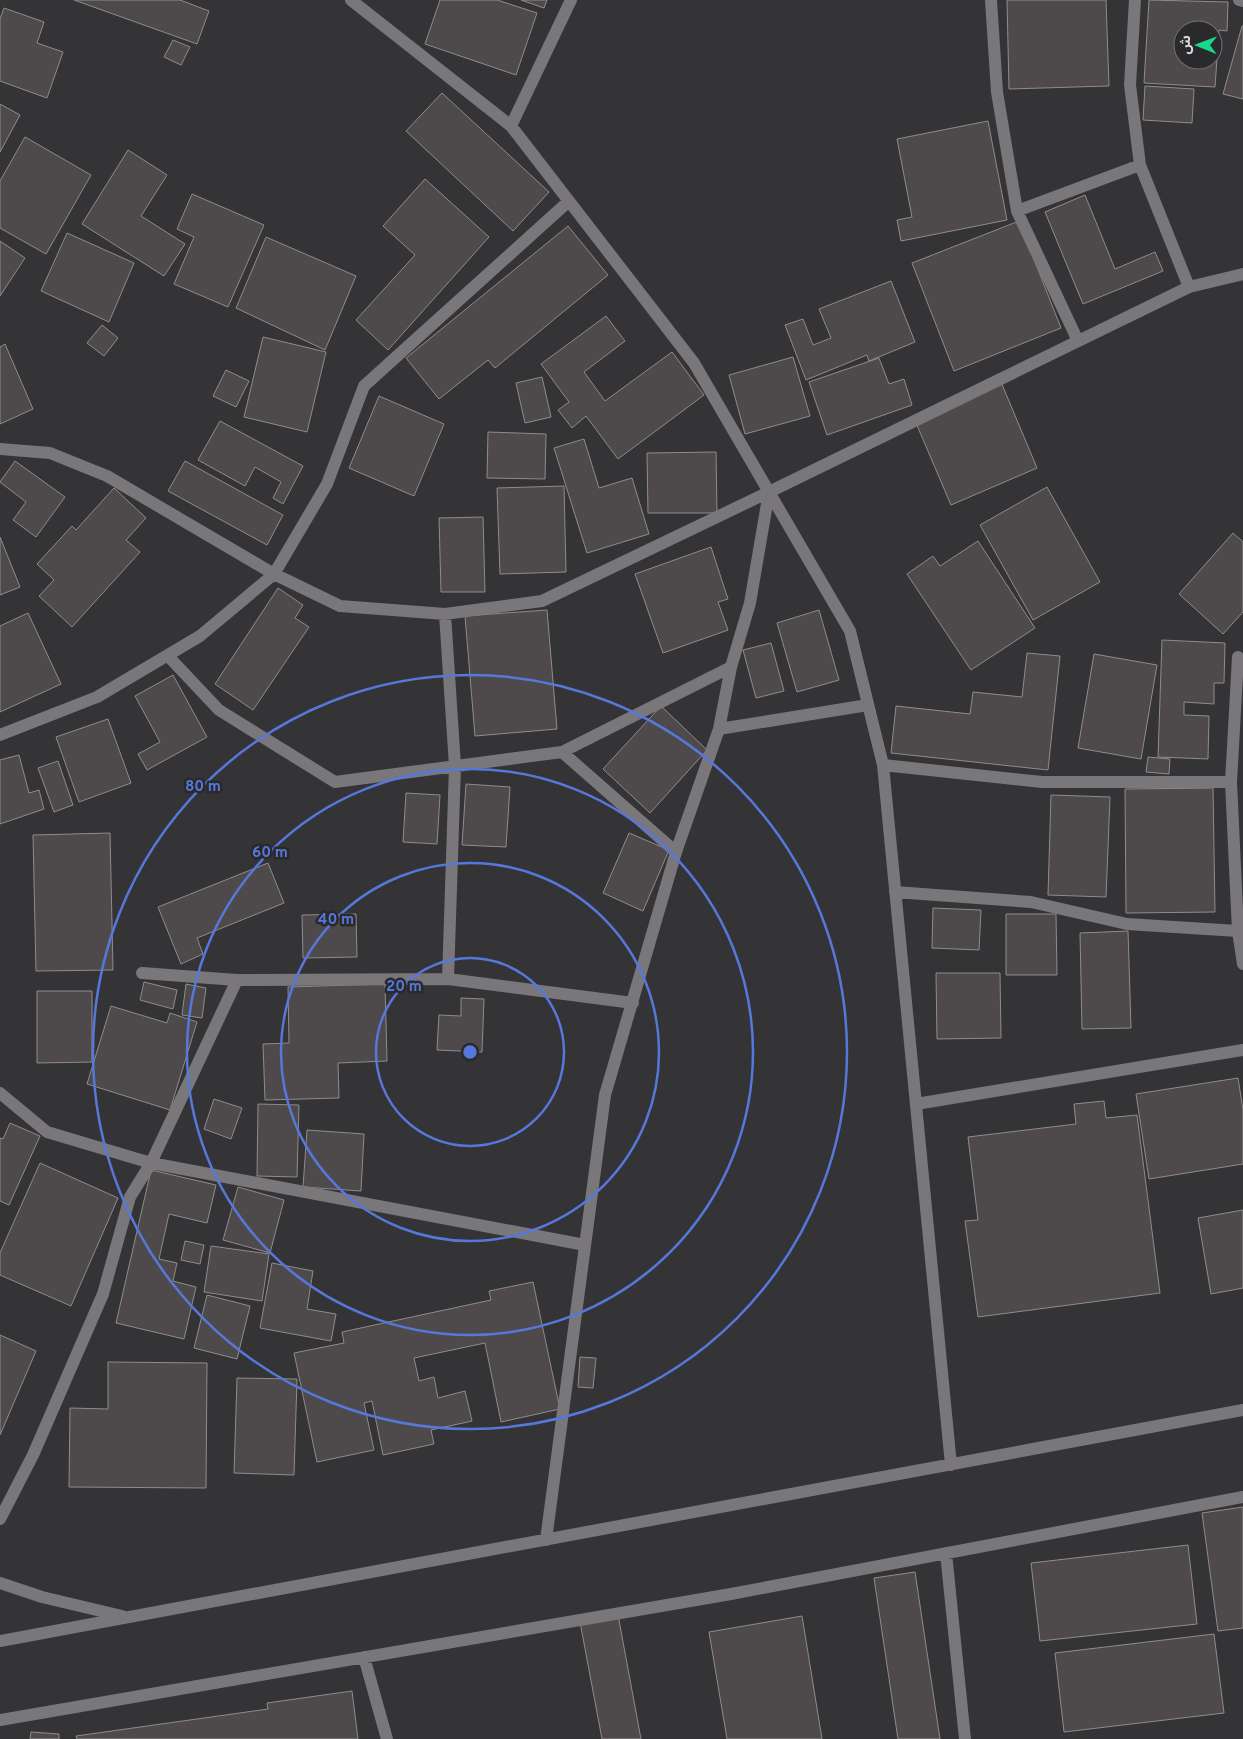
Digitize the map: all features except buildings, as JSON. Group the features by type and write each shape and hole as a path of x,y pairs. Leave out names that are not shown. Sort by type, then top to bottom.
{"street":[{"path":"351,0 510,126 694,363 850,631 883,765 951,1465"},
{"path":"510,126 571,0"},
{"path":"991,0 997,92 1017,211 1078,341"},
{"path":"1136,0 1130,85 1140,165 1189,288"},
{"path":"1239,0 1243,1"},
{"path":"1017,211 1140,165"},
{"path":"0,735 97,698 200,636 274,574 327,484 364,386 569,201"},
{"path":"0,449 50,453 108,476 274,574 340,606 444,614 542,601 1189,288 1243,274"},
{"path":"546,1540 605,1095 676,852 719,729 731,667 750,603 769,492"},
{"path":"444,614 456,766 448,979"},
{"path":"168,656 219,710 335,782 562,752 731,667"},
{"path":"1238,658 1231,782 1243,964"},
{"path":"719,729 868,705"},
{"path":"562,752 676,852"},
{"path":"883,765 1042,782 1231,782"},
{"path":"895,892 1031,902 1128,924 1240,930"},
{"path":"142,973 237,980 448,979 632,1003"},
{"path":"0,1519 34,1455 103,1294 130,1197 151,1164 237,980"},
{"path":"916,1104 1243,1050"},
{"path":"0,1093 47,1132 151,1164 586,1245"},
{"path":"0,1641 1243,1410"},
{"path":"0,1720 721,1596 1243,1497"},
{"path":"946,1553 965,1739"},
{"path":"0,1584 42,1597 127,1618"},
{"path":"364,1657 387,1739"}]}
